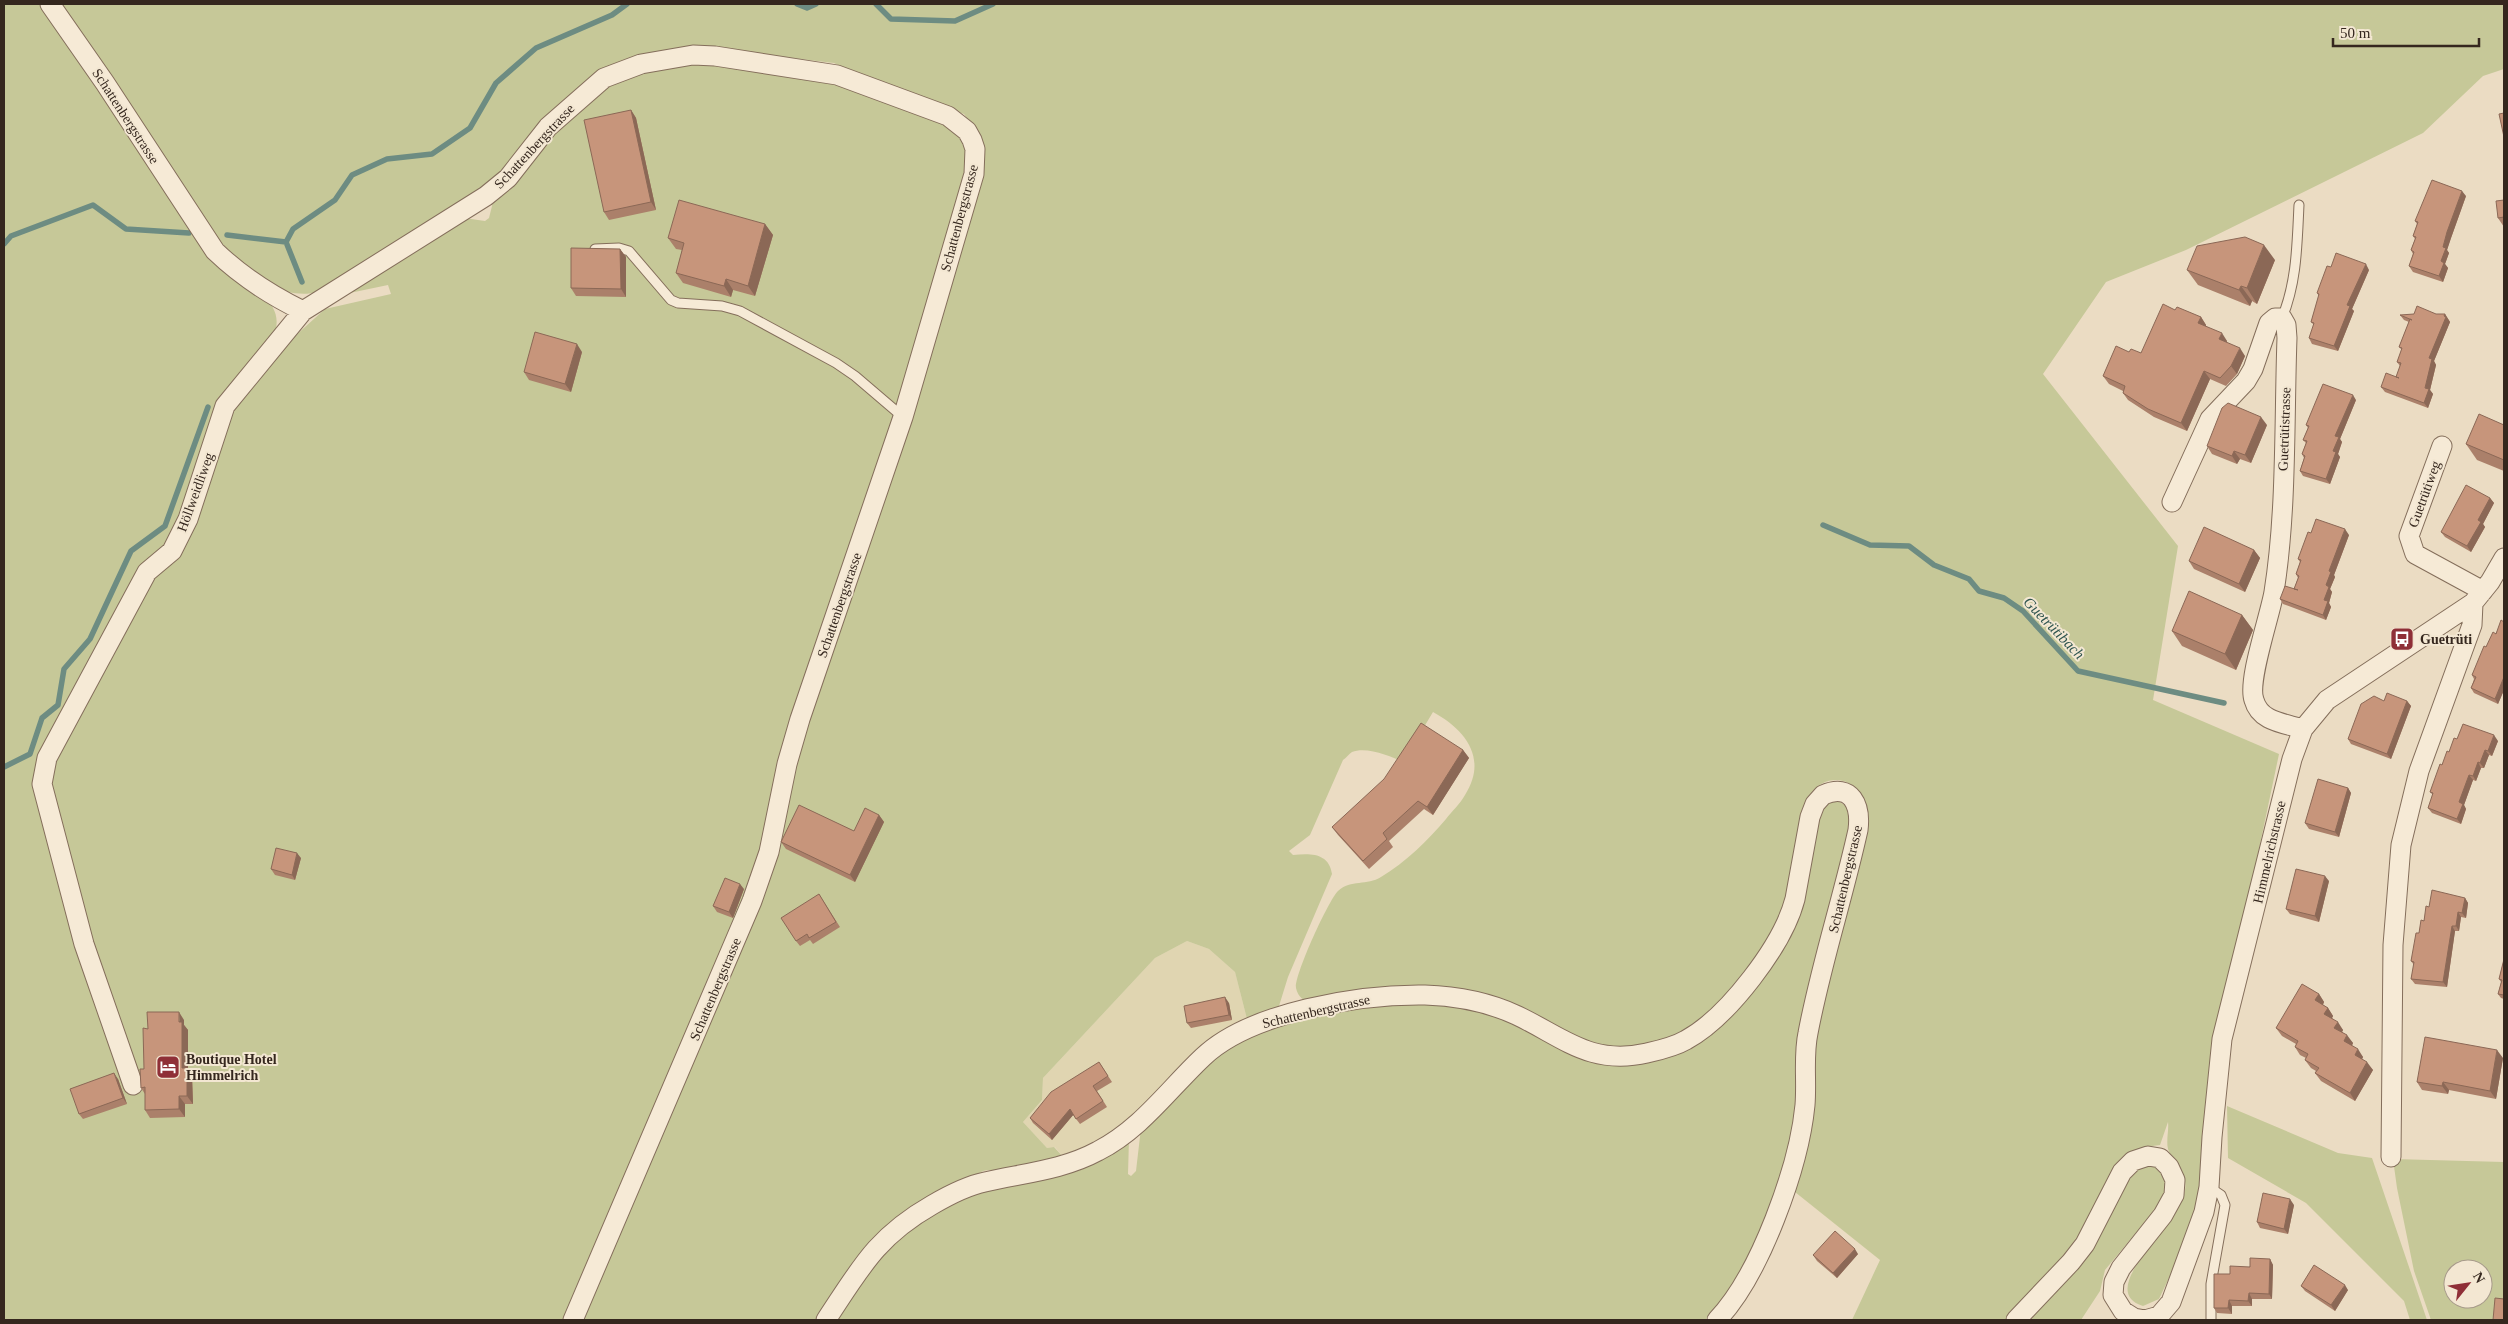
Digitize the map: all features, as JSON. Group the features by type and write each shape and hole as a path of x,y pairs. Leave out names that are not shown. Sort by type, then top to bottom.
{"street":[{"name":"Schattenbergstrasse","path":"50,4 105,83 215,252 239,274 269,294 303,311 486,196 508,178 548,127 604,78 640,64 693,55 715,56 838,74 948,116 967,131 975,149 974,174 903,417 800,719 787,764 769,852 752,901 573,1320"},
{"name":"Höllweidliweg","path":"132,1085 84,944 42,784 47,758 146,572 172,551 188,519 226,406 303,311"},
{"path":"2172,502 2210,419 2250,374 2268,323 2275,318 2282,318"},
{"name":"Guetrütistrasse","path":"2282,318 2286,325 2287,338 2280,535 2272,604 2253,683 2252,697 2257,707 2268,718 2303,729"},
{"name":"Guetrütiweg","path":"2442,446 2409,536 2410,545 2415,554 2478,597"},
{"name":"Himmelrichstrasse","path":"2391,1157 2393,945 2401,845 2419,771 2470,630 2478,597 2504,558"},
{"name":"Himmelrichstrasse","path":"2153,1320 2163,1313 2171,1302 2201,1221 2210,1187 2212,1137 2222,1039 2292,759 2303,729 2327,700 2478,597"},
{"name":"Schattenbergstrasse","path":"826,1320 867,1258 886,1237 905,1222 969,1186 1062,1166 1098,1151 1143,1119 1218,1044 1248,1028 1278,1018 1355,1000 1429,995 1476,1002 1496,1008 1515,1015 1578,1049 1604,1056 1619,1057 1646,1054 1687,1040 1723,1011 1779,938 1795,899 1812,810 1823,794 1841,791 1847,793 1856,802 1859,814 1858,830 1808,1029 1805,1106 1799,1140 1787,1183 1754,1268 1734,1300 1717,1320"},
{"path":"2016,1320 2071,1262 2085,1244 2122,1172 2133,1161 2148,1156 2160,1158 2170,1167 2175,1180 2174,1195 2163,1215 2126,1259 2117,1274 2113,1288 2116,1302 2128,1314 2140,1319 2153,1320"}],"lane":[{"path":"2282,318 2291,296 2295,270 2299,205"},
{"path":"585,249 620,248 629,251 672,300 684,304 722,306 740,311 836,363 855,376 903,417"},
{"path":"2210,1187 2221,1195 2225,1205 2211,1284 2211,1320"}],"shaded area":[{"path":"1187,941 1209,949 1235,972 1247,1019 1230,1027 1203,1049 1123,1128 1064,1158 1055,1147 1047,1148 1023,1122 1042,1100 1043,1078 1155,958"}],"green space":[{"path":"4,4 2504,4 2504,69 2483,76 2423,133 2186,250 2106,282 2043,374 2178,546 2153,700 2279,754 2206,1101 2202,1185 2184,1246 2159,1299 2143,1306 2131,1299 2128,1290 2130,1278 2136,1265 2172,1218 2185,1190 2182,1172 2168,1149 2168,1122 2160,1145 2138,1150 2119,1164 2095,1212 2073,1247 2043,1284 2009,1320 1852,1320 1880,1260 1790,1188 1804,1144 1810,1114 1814,1030 1866,829 1867,809 1862,797 1857,789 1842,781 1826,782 1811,794 1807,802 1803,812 1788,903 1785,914 1773,938 1754,967 1731,996 1706,1020 1681,1037 1666,1043 1634,1050 1600,1049 1569,1039 1535,1018 1510,1007 1456,992 1428,990 1394,991 1311,1004 1304,1000 1298,994 1296,988 1300,969 1320,923 1338,891 1348,885 1376,880 1416,851 1458,804 1472,782 1474,758 1470,747 1455,728 1433,712 1403,762 1364,750 1352,752 1343,760 1310,835 1289,851 1293,855 1306,854 1323,858 1330,867 1332,874 1288,977 1279,1006 1273,1011 1247,1019 1235,972 1209,949 1187,941 1155,958 1043,1078 1042,1100 1023,1122 1047,1148 1054,1147 1064,1158 1017,1171 983,1171 934,1198 893,1224 881,1234 860,1259 820,1320 4,1320","holes":["706,48 834,63 879,85 964,114 971,124 981,156 968,151 962,136 940,118 849,84 817,76 705,61 670,62 623,78 597,92 575,108 536,149 511,181 494,198 489,218 485,221 464,218 412,247 340,295 388,285 391,294 325,309 284,346 271,342 276,328 276,316 271,304 260,294 268,286 300,294 316,293 332,287 489,189 512,166 553,114 592,82 640,59"]},
{"path":"1836,800 1848,807 1852,816 1797,1131 1755,1249 1725,1299 1705,1320 832,1320 885,1246 953,1200 1129,1139 1128,1174 1131,1176 1136,1171 1141,1128 1211,1057 1282,1022 1378,1002 1448,1003 1647,1060 1758,976 1822,808 1828,802"},
{"path":"2227,1106 2338,1153 2372,1158 2427,1320 2410,1320 2404,1301 2306,1203 2228,1158"},
{"path":"2393,1159 2504,1162 2504,1320 2431,1320 2414,1271"},
{"path":"2152,1165 2161,1169 2167,1176 2165,1198 2105,1270 2100,1291 2081,1320 2022,1320 2132,1170"}],"building":[{"path":"631,110 651,202 604,212 584,120"},
{"path":"2504,113 2504,137 2499,114"},
{"path":"2432,180 2462,191 2447,232 2443,247 2446,248 2441,261 2444,263 2439,276 2409,266 2414,252 2411,250 2416,237 2413,236 2418,222 2415,221"},
{"path":"679,200 765,224 748,286 726,279 724,286 676,273 684,243 668,238"},
{"path":"2504,200 2504,217 2498,218 2496,201"},
{"path":"2245,237 2264,245 2247,288 2241,286 2239,290 2187,270 2197,246"},
{"path":"571,248 620,249 621,289 571,288"},
{"path":"2336,253 2366,264 2347,305 2350,306 2334,346 2309,338 2314,323 2311,322 2319,294 2317,293 2327,266 2331,267"},
{"path":"2163,304 2175,310 2177,307 2201,317 2198,323 2222,333 2219,339 2240,348 2231,366 2220,378 2204,371 2181,423 2148,409 2123,393 2125,386 2103,376 2116,346 2129,352 2131,349 2141,353"},
{"path":"2417,306 2436,314 2445,314 2444,316 2446,317 2429,358 2432,359 2425,388 2429,389 2424,403 2381,387 2386,373 2396,377 2401,363 2397,362 2402,348 2399,347 2410,319 2400,315 2414,314"},
{"path":"535,332 577,344 565,384 524,372"},
{"path":"2323,384 2353,395 2335,436 2339,437 2333,451 2336,452 2326,479 2300,471 2305,456 2302,454 2307,441 2303,440 2309,426 2306,425"},
{"path":"2228,403 2261,417 2245,455 2234,451 2232,456 2207,446 2222,408"},
{"path":"2479,414 2504,425 2504,460 2466,444"},
{"path":"2466,485 2490,498 2478,520 2481,522 2467,546 2441,532"},
{"path":"2316,519 2345,529 2329,571 2331,572 2326,585 2329,587 2324,600 2328,601 2323,615 2280,599 2285,586 2294,589 2299,576 2296,574 2301,560 2298,559 2308,532 2311,533"},
{"path":"2204,527 2254,550 2239,584 2189,561"},
{"path":"2189,591 2242,615 2225,654 2172,631"},
{"path":"2501,620 2504,622 2504,677 2495,699 2471,688 2476,677 2472,675 2484,646 2486,647 2493,632 2496,634"},
{"path":"2387,693 2407,701 2387,754 2348,739 2361,704 2374,696 2384,701"},
{"path":"1421,723 1463,750 1427,807 1418,801 1383,833 1387,839 1363,861 1332,827 1384,779"},
{"path":"2463,724 2494,735 2488,751 2485,750 2473,776 2469,775 2459,802 2463,804 2457,819 2428,808 2433,793 2430,792 2440,764 2442,765 2447,751 2449,752 2454,738 2457,739"},
{"path":"2318,779 2348,788 2335,832 2305,823"},
{"path":"799,805 854,831 865,808 879,815 850,875 781,842"},
{"path":"276,848 297,853 292,875 271,869"},
{"path":"2296,869 2325,876 2315,916 2286,909"},
{"path":"725,878 740,884 729,912 713,906"},
{"path":"2432,890 2465,898 2462,913 2458,912 2456,926 2452,926 2443,982 2411,979 2414,962 2411,961 2416,933 2419,933 2421,920 2424,921 2426,906 2429,907"},
{"path":"819,894 836,922 809,938 807,934 796,941 781,918"},
{"path":"2504,959 2504,995 2498,994 2502,980 2499,979"},
{"path":"2302,984 2319,994 2315,1000 2328,1008 2324,1014 2338,1022 2334,1028 2347,1035 2344,1041 2358,1049 2355,1055 2367,1062 2350,1093 2315,1073 2319,1068 2305,1060 2308,1054 2295,1047 2298,1041 2276,1028"},
{"path":"1225,997 1229,1015 1187,1023 1184,1006"},
{"name":"Boutique Hotel Himmelrich","path":"147,1012 179,1012 179,1022 182,1022 182,1068 187,1068 187,1096 179,1096 179,1109 145,1110 145,1087 141,1088 140,1069 144,1069 143,1028 148,1029"},
{"path":"2425,1037 2497,1050 2490,1091 2443,1082 2442,1086 2417,1082"},
{"path":"1099,1062 1108,1076 1093,1086 1103,1101 1076,1119 1070,1109 1049,1134 1030,1118 1051,1092"},
{"path":"114,1073 123,1098 79,1114 70,1089"},
{"path":"2263,1193 2290,1199 2284,1229 2257,1222"},
{"path":"1835,1231 1855,1249 1833,1273 1813,1255"},
{"path":"2250,1258 2270,1259 2269,1294 2249,1293 2248,1301 2229,1300 2228,1308 2214,1308 2214,1274 2230,1274 2230,1266 2250,1267"},
{"path":"2314,1265 2345,1285 2331,1305 2301,1286"},
{"path":"2495,1298 2504,1299 2504,1320 2493,1320"}],"waterway":[{"path":"286,242 293,229 335,200 352,175 387,159 432,154 470,128 496,83 536,48 612,15 627,4"},
{"path":"797,4 807,8 816,4"},
{"path":"876,4 891,19 955,21 993,4"},
{"path":"4,244 11,236 93,205 126,229 189,233"},
{"path":"227,235 286,242"},
{"path":"286,242 302,282"},
{"path":"4,767 30,754 42,718 58,705 64,669 90,639 131,551 165,526 208,407"},
{"name":"Guetrütibach","path":"1823,525 1870,545 1909,546 1934,565 1969,579 1979,591 2004,598 2023,611 2078,671 2224,703"}],"place":[{"name":"Guetrüti","path":"2402,639"},
{"name":"Boutique Hotel Himmelrich","path":"168,1067"}]}
